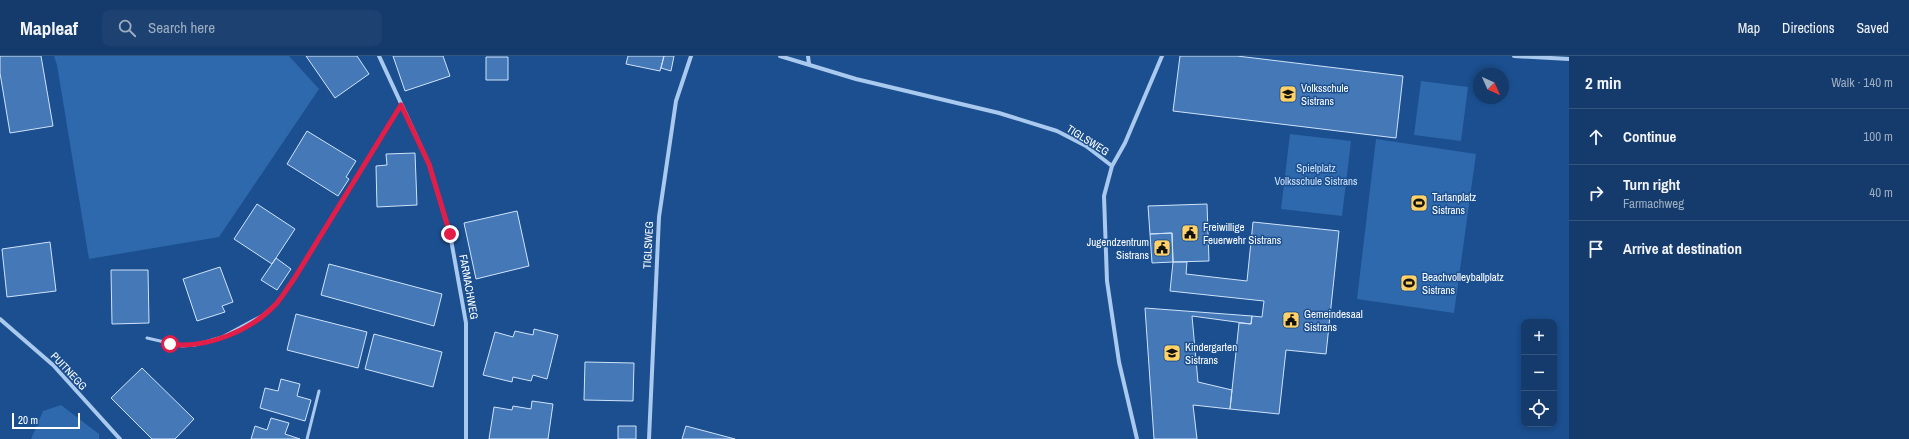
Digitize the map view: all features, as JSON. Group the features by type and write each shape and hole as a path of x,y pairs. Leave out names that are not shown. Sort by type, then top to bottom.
{"street":[{"name":"FARMACHWEG","path":"379,56 401,105 421,144 431,171 450,234 466,323 466,439"},
{"name":"TIGLSWEG","path":"649,439 659,217 676,101 691,56"},
{"name":"TIGLSWEG","path":"780,56 856,79 999,113 1057,131 1086,146 1112,166 1104,196 1107,281 1119,362 1137,439"},
{"path":"808,56 809,64"},
{"path":"1112,166 1125,143 1162,56"},
{"path":"1514,56 1569,59"},
{"name":"PUITNEGG","path":"0,319 53,365 120,439"}],"lane":[{"path":"147,338 182,346 208,342 250,324 276,304 294,279 401,105"},
{"path":"307,439 319,390"}],"green space":[{"path":"54,56 289,56 319,89 219,237 89,259 57,65"},
{"path":"1421,81 1468,87 1461,141 1414,135"},
{"name":"Spielplatz Volksschule Sistrans","path":"1290,134 1351,141 1342,216 1281,209"},
{"name":"Tartanplatz Sistrans","path":"1376,139 1476,154 1454,313 1357,299"},
{"path":"61,405 99,434 99,439 31,439 43,411"}],"building":[{"path":"0,56 41,56 53,126 10,133 0,73"},
{"path":"306,56 357,56 369,74 335,98"},
{"path":"393,56 443,56 450,76 405,91"},
{"path":"628,56 664,56 660,71 626,64"},
{"path":"664,56 674,56 671,71 661,68"},
{"name":"Volksschule Sistrans","path":"1180,56 1237,56 1403,76 1396,138 1173,111"},
{"path":"486,57 508,57 508,80 486,80"},
{"path":"307,131 356,161 346,177 349,179 338,196 287,164"},
{"path":"415,153 417,205 377,207 376,166 387,165 386,154"},
{"path":"257,204 295,229 272,264 234,239"},
{"name":"Freiwillige Feuerwehr Sistrans","path":"1207,204 1209,261 1173,262 1172,233 1150,234 1148,206"},
{"path":"517,211 529,266 476,279 464,223"},
{"name":"Gemeindesaal Sistrans","path":"1253,222 1339,231 1326,354 1286,350 1279,414 1230,409 1239,323 1251,324 1252,316 1262,317 1264,301 1170,291 1173,262 1187,262 1186,274 1247,281"},
{"name":"Jugendzentrum Sistrans","path":"1172,233 1173,262 1152,263 1150,234"},
{"path":"50,242 56,291 7,297 2,249"},
{"path":"276,258 291,269 277,290 261,280"},
{"path":"329,264 442,294 434,326 321,295"},
{"path":"220,267 233,302 222,306 225,312 197,321 183,279"},
{"path":"111,270 148,270 149,323 112,324"},
{"name":"Kindergarten Sistrans","path":"1145,308 1252,316 1251,324 1192,316 1198,382 1232,390 1230,409 1193,405 1197,439 1154,439"},
{"path":"296,314 367,332 358,368 287,350"},
{"path":"534,329 558,335 547,379 533,375 531,381 513,377 512,382 483,375 495,332 513,337 515,331 533,335"},
{"path":"374,334 442,352 433,387 365,369"},
{"path":"585,362 634,363 633,401 584,400"},
{"path":"142,368 194,419 175,439 152,439 111,398"},
{"path":"281,379 300,384 297,396 311,400 305,421 260,408 265,388 278,391"},
{"path":"532,401 553,404 548,439 489,439 494,407 512,410 513,406 531,409"},
{"path":"271,418 289,423 285,434 300,439 251,439 255,426 267,430"},
{"path":"618,426 636,426 636,439 618,439"},
{"path":"686,426 735,439 682,439"}],"place":[{"name":"Volksschule Sistrans","path":"1288,94"},
{"name":"Tartanplatz Sistrans","path":"1419,203"},
{"name":"Freiwillige Feuerwehr Sistrans","path":"1190,233"},
{"name":"Jugendzentrum Sistrans","path":"1162,248"},
{"name":"Beachvolleyballplatz Sistrans","path":"1409,283"},
{"name":"Gemeindesaal Sistrans","path":"1291,320"},
{"name":"Kindergarten Sistrans","path":"1172,353"}],"route":[{"path":"170,344 182,346 195,345 222,337 250,324 276,304 294,279 401,105 421,144 429,164 444,209 450,234"}]}
